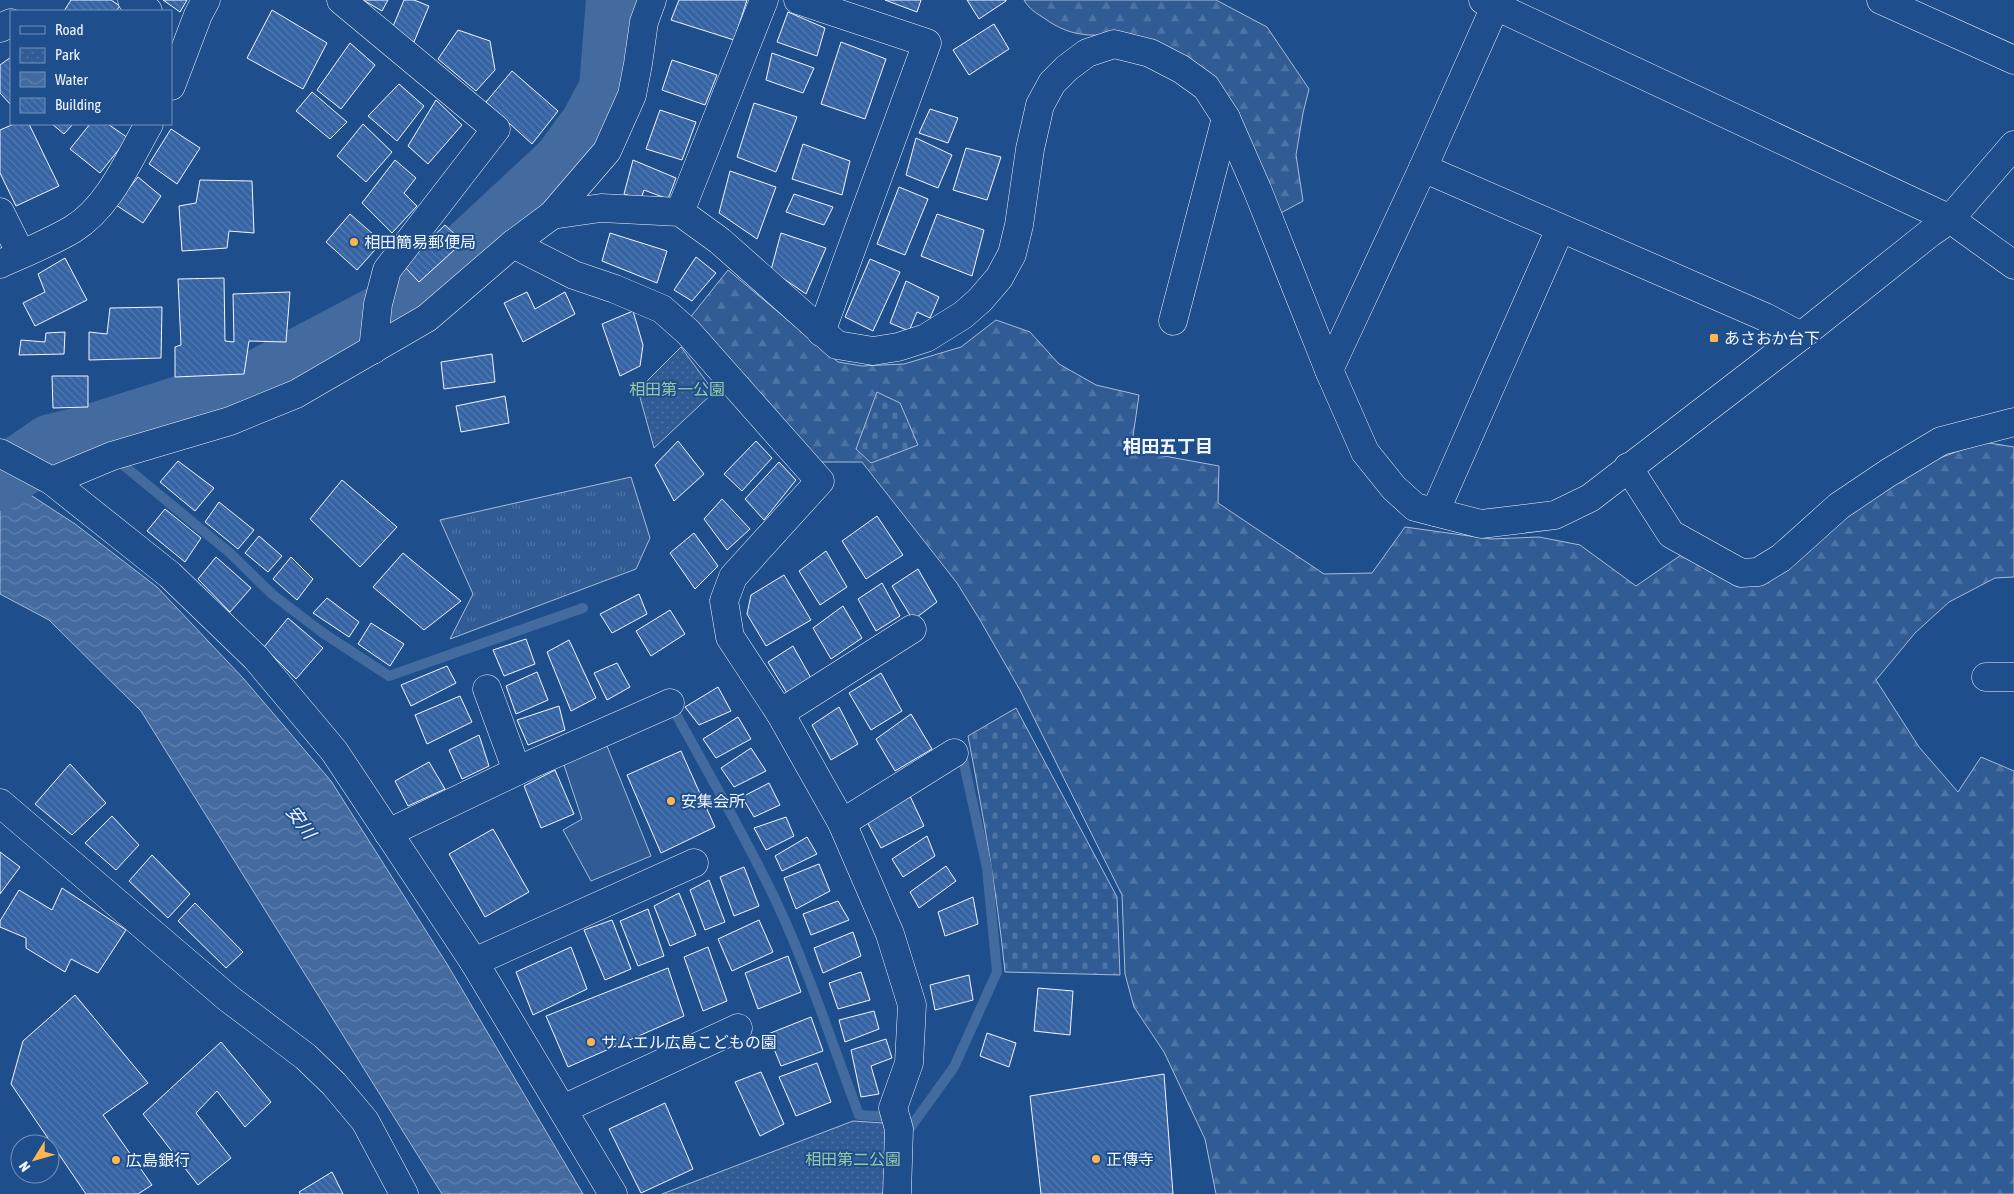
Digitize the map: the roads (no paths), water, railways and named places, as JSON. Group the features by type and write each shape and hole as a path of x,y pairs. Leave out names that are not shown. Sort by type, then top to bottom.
{"street":[{"path":"132,0 147,10"},
{"path":"172,80 180,34 198,15 206,0"},
{"path":"341,0 496,129 387,270 378,304 374,342"},
{"path":"52,481 112,456 230,421 296,394 374,342 427,318 513,244 552,215 607,151 632,94 644,22 652,0"},
{"path":"680,212 764,0"},
{"path":"798,0 927,43 821,332"},
{"path":"1881,0 2014,60"},
{"path":"1330,370 1424,168 1493,2 1950,219 2014,265"},
{"path":"552,215 601,208 680,212 720,241 836,344 873,351 898,347 926,338 963,315 980,300 999,278 1012,254 1019,225 1030,148 1040,105 1052,83 1067,68 1087,53 1114,44 1150,53 1181,69 1206,87 1226,118 1365,452 1394,488 1415,507 1481,524 1555,516 1590,498 1801,336 1930,232 1950,219 2014,145"},
{"path":"1173,321 1226,118"},
{"path":"0,212 10,259 74,228 98,207 117,180 148,125"},
{"path":"1424,168 1765,317 1801,336"},
{"path":"1435,512 1560,229"},
{"path":"513,244 574,275 662,309 688,332 820,481 732,577 724,601 730,637 780,713 842,823 890,934 912,1005 910,1063 893,1108 900,1129 897,1194"},
{"path":"1628,467 1671,534 1741,573 1758,572 1781,558 1839,506 1888,473 1942,441 2014,422"},
{"path":"0,454 52,481 170,575 256,658 334,751 474,962 613,1194"},
{"path":"780,713 912,629"},
{"path":"1986,677 2014,677"},
{"path":"487,689 516,771"},
{"path":"388,833 516,771 670,703"},
{"path":"842,823 954,753"},
{"path":"0,803 228,998 306,1057 334,1084 365,1122 404,1194"},
{"path":"474,962 694,862"},
{"path":"563,1109 738,1028"}],"water":[{"name":"安川","path":"0,485 26,492 75,524 157,587 243,678 331,781 447,964 583,1194 442,1194 141,711 49,620 0,594"}],"waterway":[{"path":"0,480 51,445 88,436 250,385 421,295 563,163 591,125 610,89 617,0"},
{"path":"88,436 230,553 273,595 323,633 389,676 583,608"},
{"path":"671,705 763,874 787,925 859,1115 890,1117 891,1122"},
{"path":"905,1135 954,1067 997,972 987,868 963,759"}],"place":[{"name":"相田簡易郵便局","path":"354,242"},
{"name":"あさおか台下","path":"1714,338"},
{"name":"安集会所","path":"671,801"},
{"name":"サムエル広島こどもの園","path":"591,1042"},
{"name":"正傳寺","path":"1096,1159"},
{"name":"広島銀行","path":"116,1160"}],"district":[{"name":"相田五丁目","path":"1168,446"}],"park label":[{"name":"相田第一公園","path":"677,389"},
{"name":"相田第二公園","path":"853,1159"}]}
